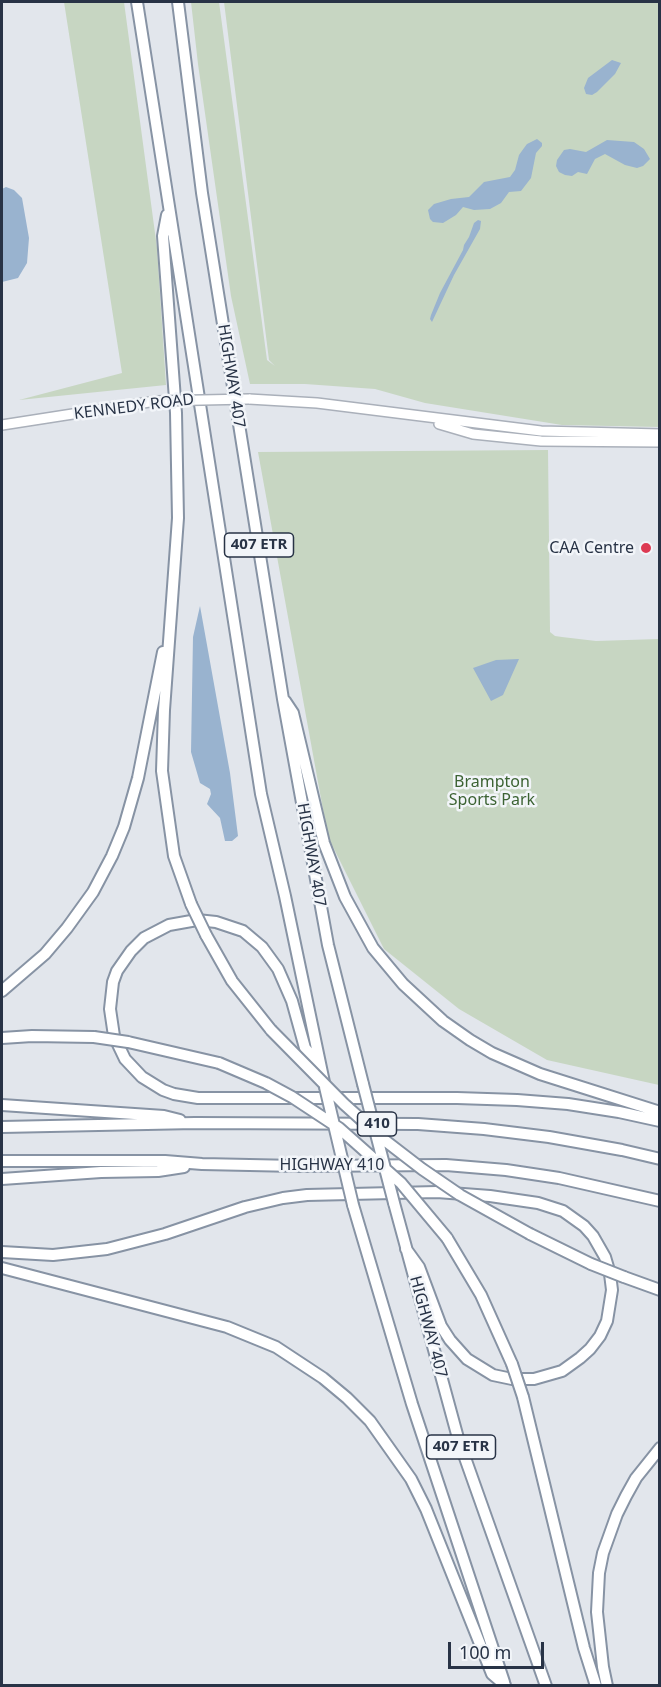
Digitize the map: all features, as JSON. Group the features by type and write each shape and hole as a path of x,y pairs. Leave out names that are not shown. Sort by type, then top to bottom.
{"highway":[{"name":"HIGHWAY 407","path":"137,2 261,794 325,1087 353,1205 412,1404 505,1685"},
{"name":"HIGHWAY 407","path":"178,2 202,193 283,699 328,945 394,1203 458,1438 546,1686"},
{"path":"169,206 163,236 177,413 178,518 164,710 162,771 174,856 191,904 232,981 271,1030 344,1104 390,1145 460,1195 530,1234 591,1264 660,1290"},
{"path":"2,991 45,954 68,928 93,892 112,856 124,827 135,789 164,643 171,626"},
{"path":"283,699 293,713 324,843 345,897 373,948 403,984 443,1021 502,1058 540,1074 660,1112"},
{"path":"321,1068 305,1048 292,1001 278,969 262,947 243,931 216,922 197,920 169,925 144,938 131,951 117,971 113,982 110,1009 114,1036 125,1059 142,1077 162,1090 174,1094 198,1098 517,1100 599,1109 660,1121"},
{"path":"2,1038 94,1037 128,1042 219,1063 292,1097 325,1118 354,1139 402,1183 447,1238 481,1295 512,1364 523,1397 584,1648 596,1686"},
{"path":"2,1105 164,1116 195,1123"},
{"name":"410","path":"2,1127 195,1123 418,1124 484,1128 549,1137 660,1159"},
{"name":"HIGHWAY 410","path":"2,1161 165,1161 297,1166 446,1165 506,1170 559,1178 660,1201"},
{"path":"2,1179 101,1172 158,1171 202,1164"},
{"path":"2,1252 52,1255 107,1249 165,1234 245,1207 307,1195 437,1192 490,1196 525,1200 549,1206 563,1211 584,1226 600,1247 610,1274 612,1290 607,1321 600,1336 590,1349 562,1371 534,1379 512,1379 493,1375 467,1359 450,1340 441,1326 419,1267 406,1248"},
{"path":"2,1268 227,1327 276,1347 323,1378 370,1421 411,1479 426,1509 492,1674 505,1685"},
{"path":"607,1686 597,1612 599,1573 603,1553 626,1496 636,1478 660,1448"}],"main road":[{"name":"KENNEDY ROAD","path":"2,425 156,401 249,399 317,403 541,431 660,435"},
{"name":"KENNEDY ROAD","path":"411,416 473,434 541,441 660,442"}],"green space":[{"path":"64,2 124,2 157,248 166,385 19,400 122,373"},
{"path":"191,2 219,2 267,360 275,366 269,360 224,2 659,2 659,427 562,425 425,403 375,389 305,384 250,384 231,296"},
{"name":"Brampton Sports Park","path":"548,450 550,632 555,636 596,641 659,639 659,1085 547,1060 459,1009 384,949 328,837 258,452"}],"water":[{"path":"612,60 621,63 615,74 597,92 592,95 586,94 584,88 588,78"},
{"path":"537,139 542,146 536,153 531,178 521,191 509,192 501,203 490,209 474,210 463,207 456,215 443,223 433,222 430,219 428,210 434,204 469,197 484,182 510,177 515,170 519,155 527,144"},
{"path":"607,140 634,142 644,149 650,159 637,168 625,165 605,154 595,159 587,174 578,172 572,176 559,172 556,166 557,160 564,150 586,152"},
{"path":"6,187 14,190 22,198 29,238 27,263 18,278 2,282 2,189"},
{"path":"481,221 480,229 454,275 432,322 431,315 440,293 463,250 474,223"},
{"path":"200,606 230,773 238,836 232,841 225,841 220,818 207,804 211,794 210,789 200,783 191,752 193,637"},
{"path":"519,659 503,695 491,701 473,668 496,660"}],"place":[{"name":"CAA Centre","path":"646,548"}]}
